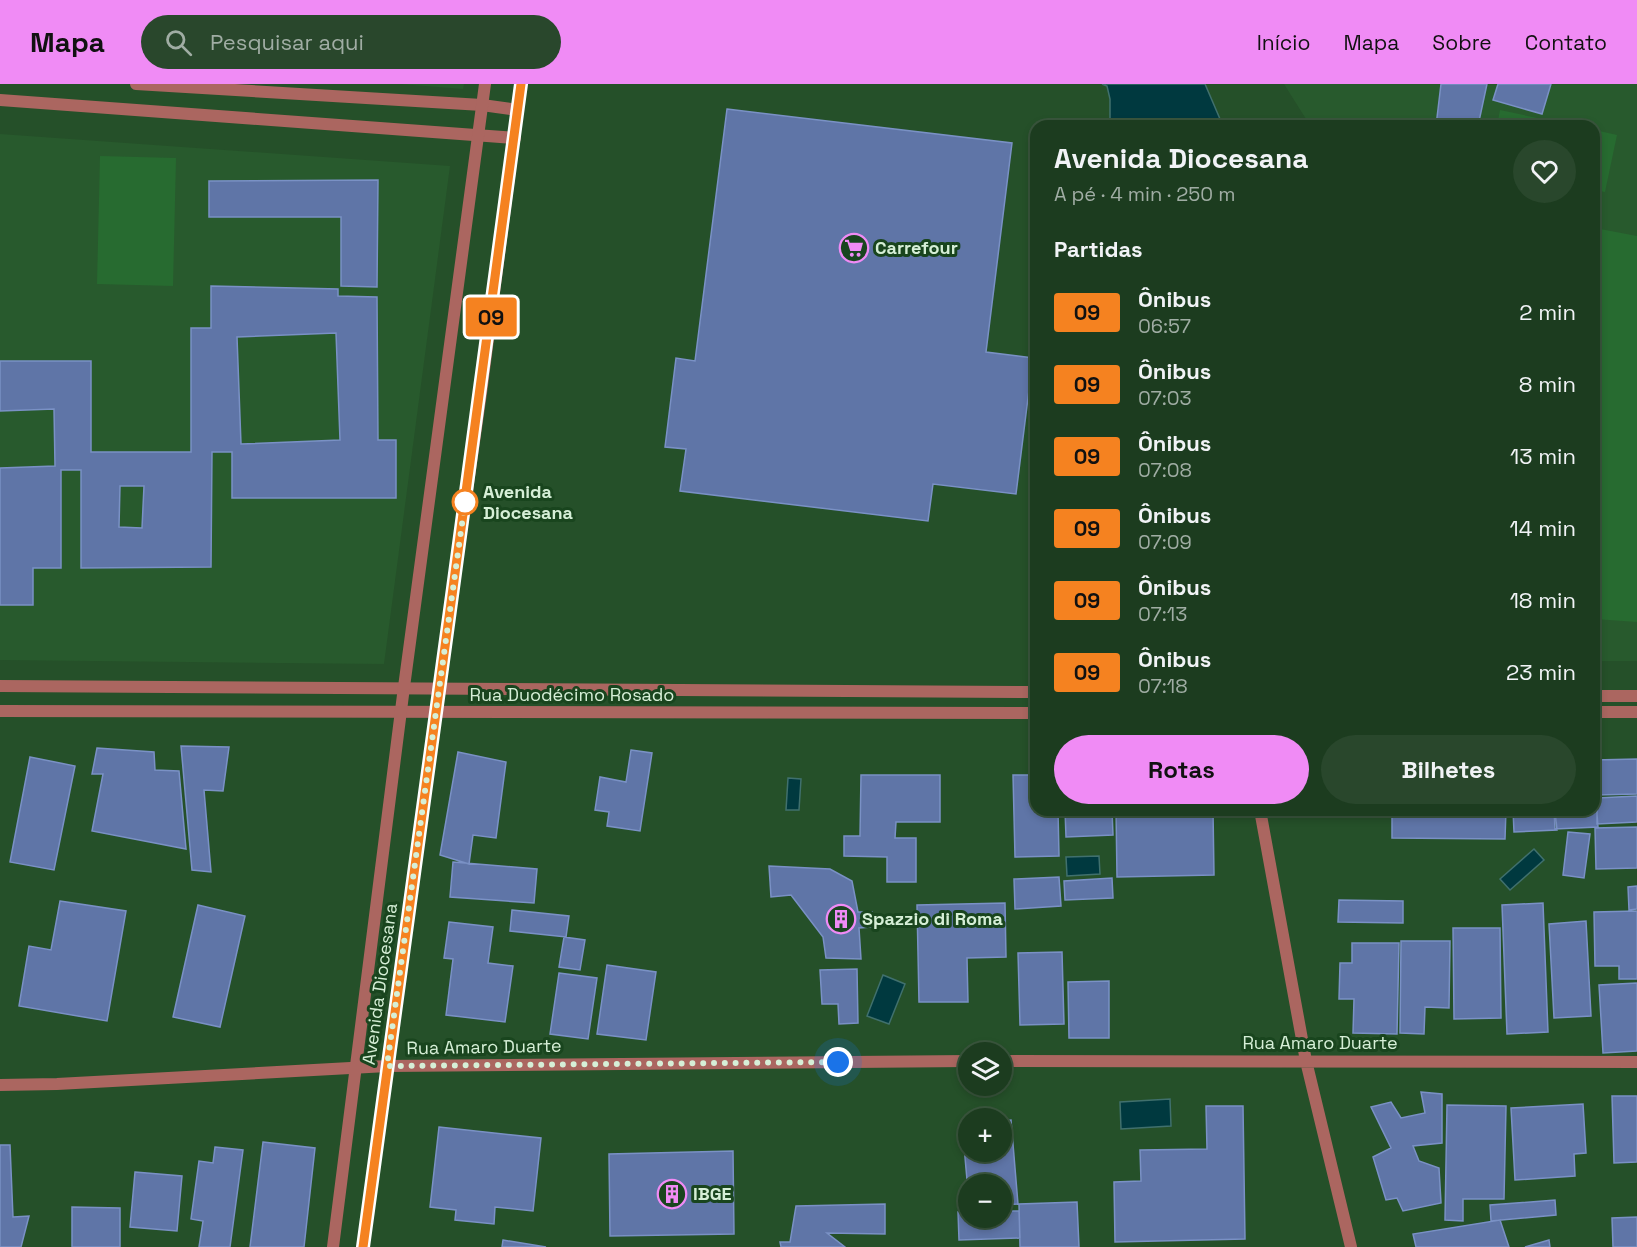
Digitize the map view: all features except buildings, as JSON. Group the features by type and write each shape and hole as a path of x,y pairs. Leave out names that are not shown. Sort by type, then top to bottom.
{"street":[{"path":"136,84 208,86 482,105 518,110"},
{"name":"Avenida Diocesana","path":"333,1247 404,687 485,84"},
{"name":"Avenida Diocesana","path":"363,1247 521,84"},
{"path":"0,100 515,138"},
{"name":"Rua Duodécimo Rosado","path":"0,686 1030,693"},
{"path":"1600,696 1637,696"},
{"name":"Rua Duodécimo Rosado","path":"0,711 1030,713"},
{"path":"1600,712 1637,712"},
{"path":"1261,816 1306,1061 1351,1247"},
{"name":"Rua Amaro Duarte","path":"0,1085 387,1066 958,1061"},
{"name":"Rua Amaro Duarte","path":"1012,1061 1637,1062"}],"shaded area":[{"path":"400,84 464,84 463,89"},
{"path":"1284,84 1637,84 1637,661 1600,661 1600,120 1306,119"},
{"path":"1500,110 1546,120 1498,120"},
{"path":"1600,131 1617,135 1605,192 1600,191"},
{"path":"0,134 450,166 384,664 0,660"},
{"path":"100,156 176,158 173,286 97,284"},
{"path":"1600,229 1637,236 1637,622 1600,619"}],"water":[{"path":"1102,84 1205,84 1220,120 1110,120 1110,99 1107,86"},
{"path":"788,778 801,779 799,810 786,810"},
{"path":"1534,849 1544,860 1510,890 1500,879"},
{"path":"1099,856 1100,874 1067,876 1066,857"},
{"path":"883,975 905,984 889,1024 867,1016"},
{"path":"1170,1099 1171,1126 1121,1129 1120,1102"}],"bus line":[{"name":"09","path":"363,1247 481,393 521,84"}],"place":[{"name":"Carrefour","path":"854,248"},
{"name":"Avenida Diocesana","path":"465,502"},
{"name":"Spazzio di Roma","path":"841,919"},
{"name":"IBGE","path":"672,1194"}],"route":[{"path":"465,502 387,1066 838,1062"}]}
